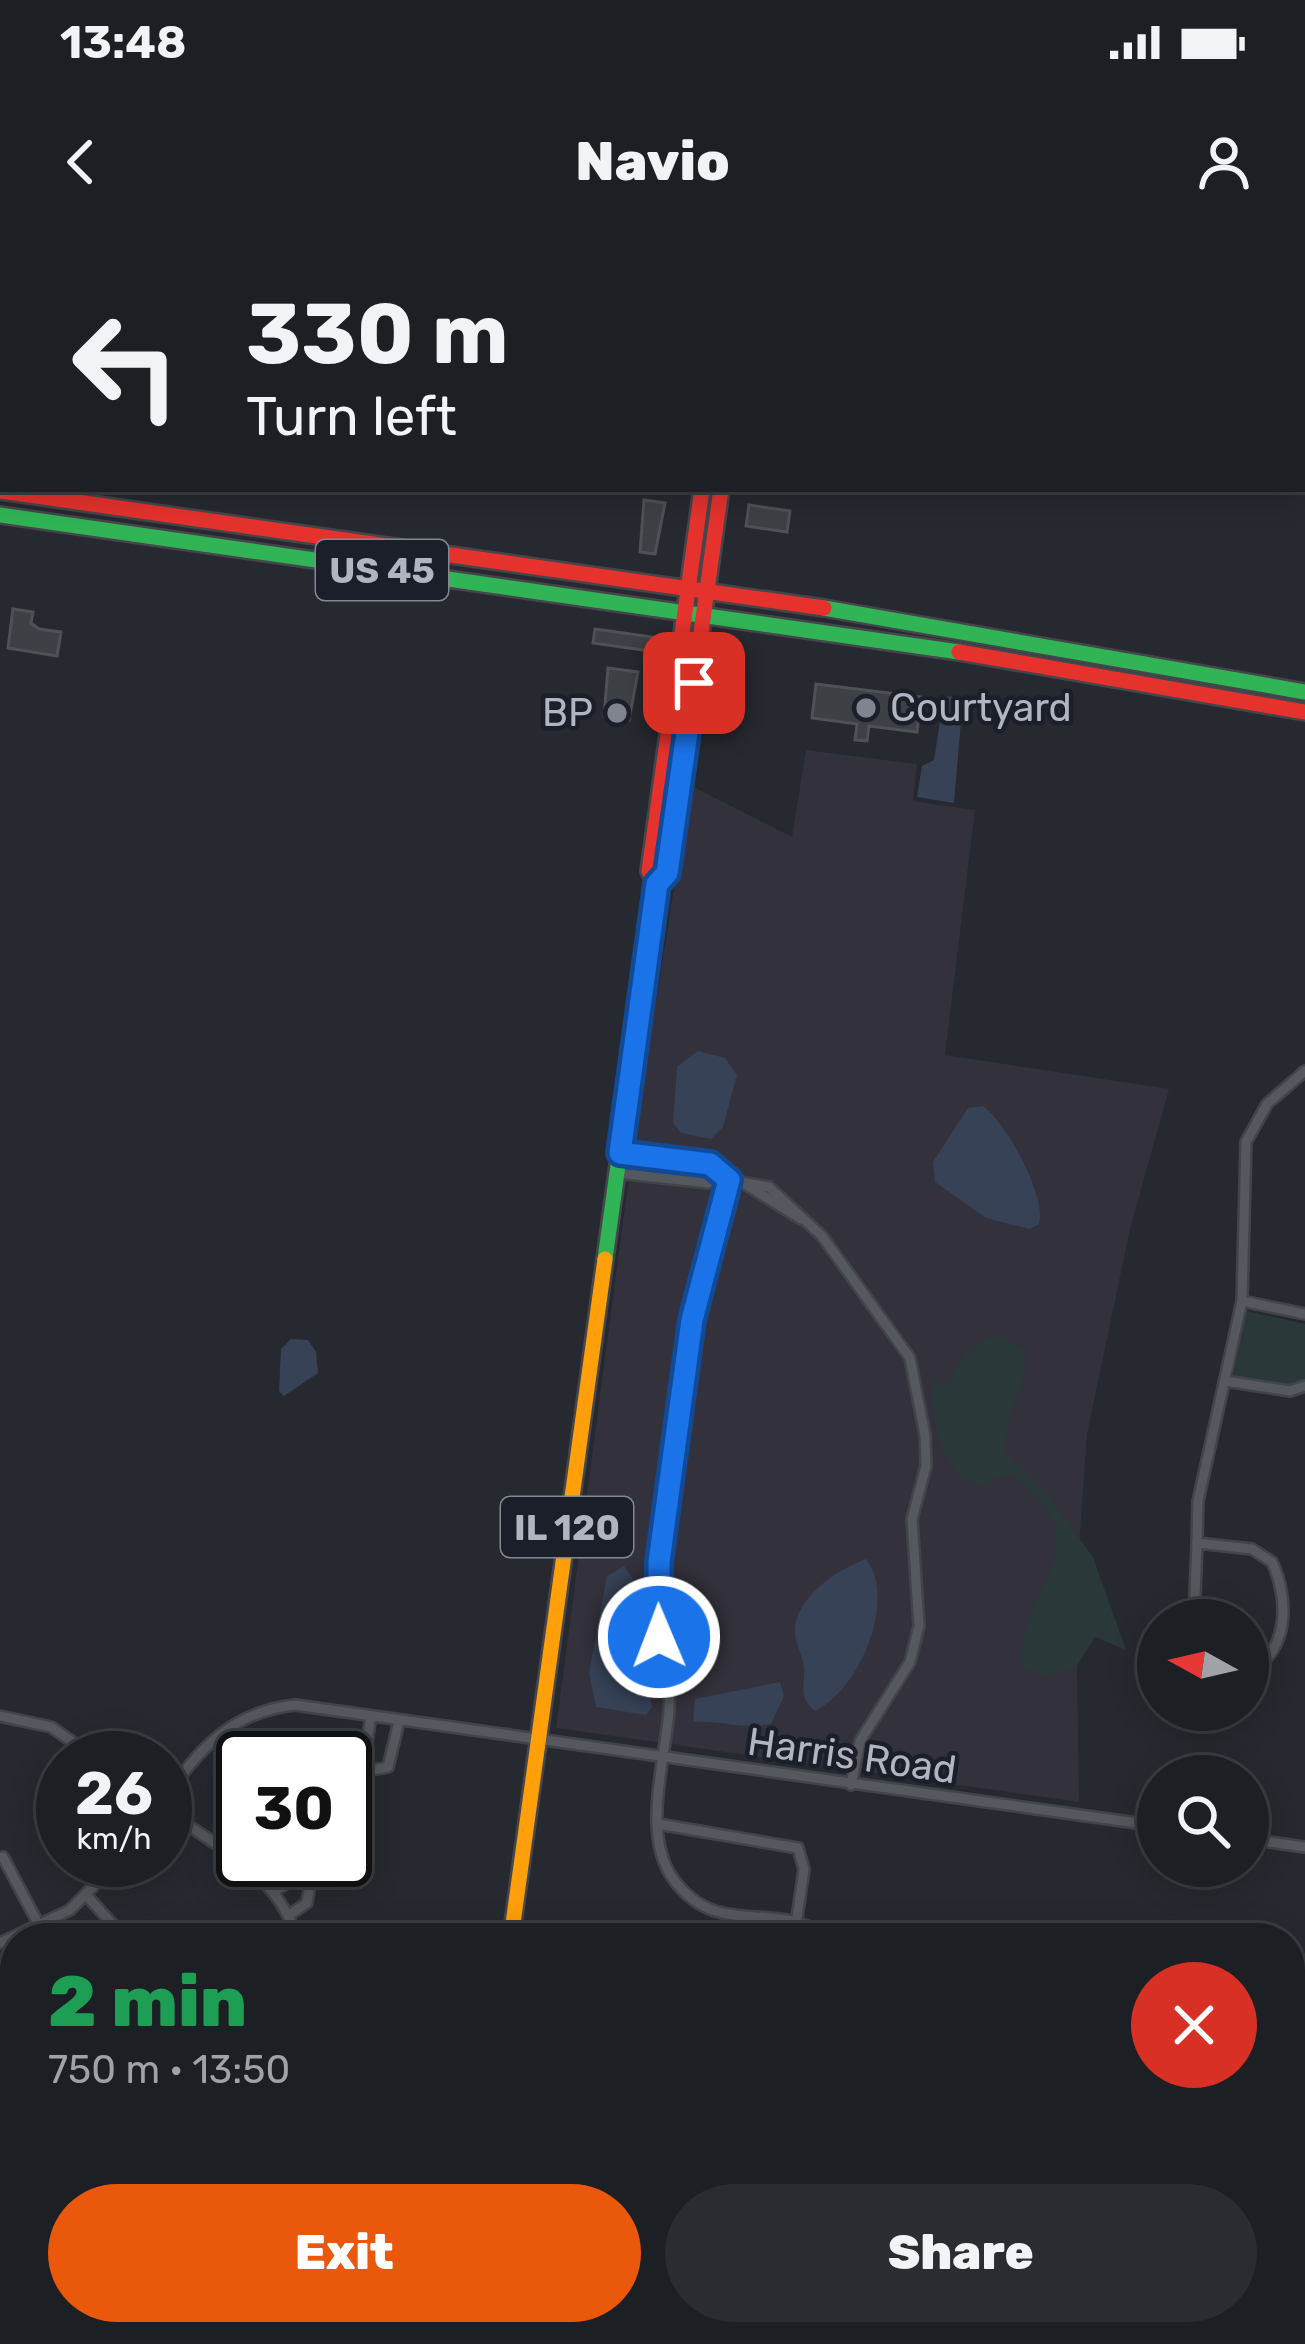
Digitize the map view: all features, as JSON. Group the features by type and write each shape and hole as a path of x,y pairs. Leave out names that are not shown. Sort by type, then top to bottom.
{"main road":[{"name":"US 45","path":"21,492 64,494 822,608 1305,692"},
{"path":"695,616 702,492"},
{"path":"698,592 720,492"},
{"name":"US 45","path":"0,515 1034,663 1305,712"},
{"name":"IL 120","path":"513,1923 657,884 667,873 695,616"}],"street":[{"path":"1195,1599 1198,1502 1242,1301 1246,1142 1267,1104 1303,1076"},
{"path":"620,1153 710,1164 805,1220 909,1355 925,1436 926,1466 912,1519 919,1627 910,1662 860,1742 851,1786"},
{"path":"617,1173 708,1183 730,1178"},
{"path":"730,1178 692,1320 659,1562 659,1637 670,1706 658,1824 661,1858 670,1875 702,1906 737,1918 797,1918 805,1923"},
{"path":"1242,1301 1305,1314"},
{"path":"1225,1381 1290,1391 1305,1386"},
{"path":"1196,1543 1252,1549 1272,1562 1279,1576 1276,1650 1269,1655"},
{"name":"Harris Road","path":"192,1764 212,1738 262,1711 295,1705 1137,1823"},
{"path":"0,1716 57,1731"},
{"path":"371,1716 364,1761 373,1770 388,1767 399,1721"},
{"path":"658,1824 798,1848 804,1869 797,1918"},
{"path":"192,1830 274,1892 291,1923"},
{"path":"1269,1842 1305,1847"},
{"path":"3,1857 37,1923"},
{"path":"274,1892 292,1880 310,1885 307,1903 289,1915"},
{"path":"47,1923 95,1887"},
{"path":"87,1896 111,1923"}],"shaded area":[{"path":"806,750 917,764 913,801 975,810 945,1055 1169,1089 1130,1229 1087,1434 1076,1590 1079,1802 556,1728 631,1162 690,785 792,837"},
{"path":"1246,1311 1305,1324 1305,1379 1291,1386 1233,1378"},
{"path":"1004,1336 1026,1352 1005,1452 1049,1496 1093,1557 1126,1650 1095,1637 1077,1666 1046,1676 1022,1668 1024,1638 1052,1567 1053,1524 1039,1500 1010,1475 997,1476 988,1486 960,1474 942,1447 934,1413 932,1381 948,1385 968,1352"}],"water":[{"path":"944,696 963,698 954,803 917,797 922,766 934,760"},
{"path":"698,1051 725,1058 737,1075 723,1127 711,1139 681,1133 673,1123 677,1067"},
{"path":"983,1106 1003,1127 1031,1179 1040,1212 1039,1224 1030,1229 986,1218 935,1182 933,1162 968,1108"},
{"path":"291,1339 308,1340 316,1352 318,1373 284,1396 279,1391 281,1349"},
{"path":"866,1559 878,1597 869,1643 846,1684 815,1711 804,1697 797,1619 820,1586"},
{"path":"624,1566 633,1579 630,1610 652,1707 646,1715 596,1707 589,1673 607,1576"},
{"path":"780,1682 784,1696 771,1724 693,1722 695,1699"}],"building":[{"path":"644,500 665,503 655,554 640,552"},
{"path":"749,505 790,511 787,532 746,526"},
{"path":"13,609 33,612 31,623 39,629 61,632 57,656 8,648"},
{"name":"BP","path":"595,629 652,637 650,651 593,643"},
{"path":"608,668 638,672 629,720 604,716"},
{"name":"Courtyard","path":"816,684 921,697 917,732 869,726 867,741 855,740 857,724 812,718"}],"traffic: fast":[{"path":"0,515 959,652"},
{"path":"824,608 1305,692"},
{"path":"605,1259 657,884 667,873 700,640"}],"traffic: slow":[{"path":"513,1923 605,1259"}],"traffic: jam":[{"path":"7,492 824,608"},
{"path":"657,884 649,871 702,492"},
{"path":"700,640 721,492"},
{"path":"959,652 1305,712"}],"place":[{"name":"Courtyard","path":"866,708"},
{"name":"BP","path":"617,713"}],"route":[{"path":"659,1637 659,1562 692,1320 729,1180 710,1164 620,1153 657,884 667,873 694,683"}]}
